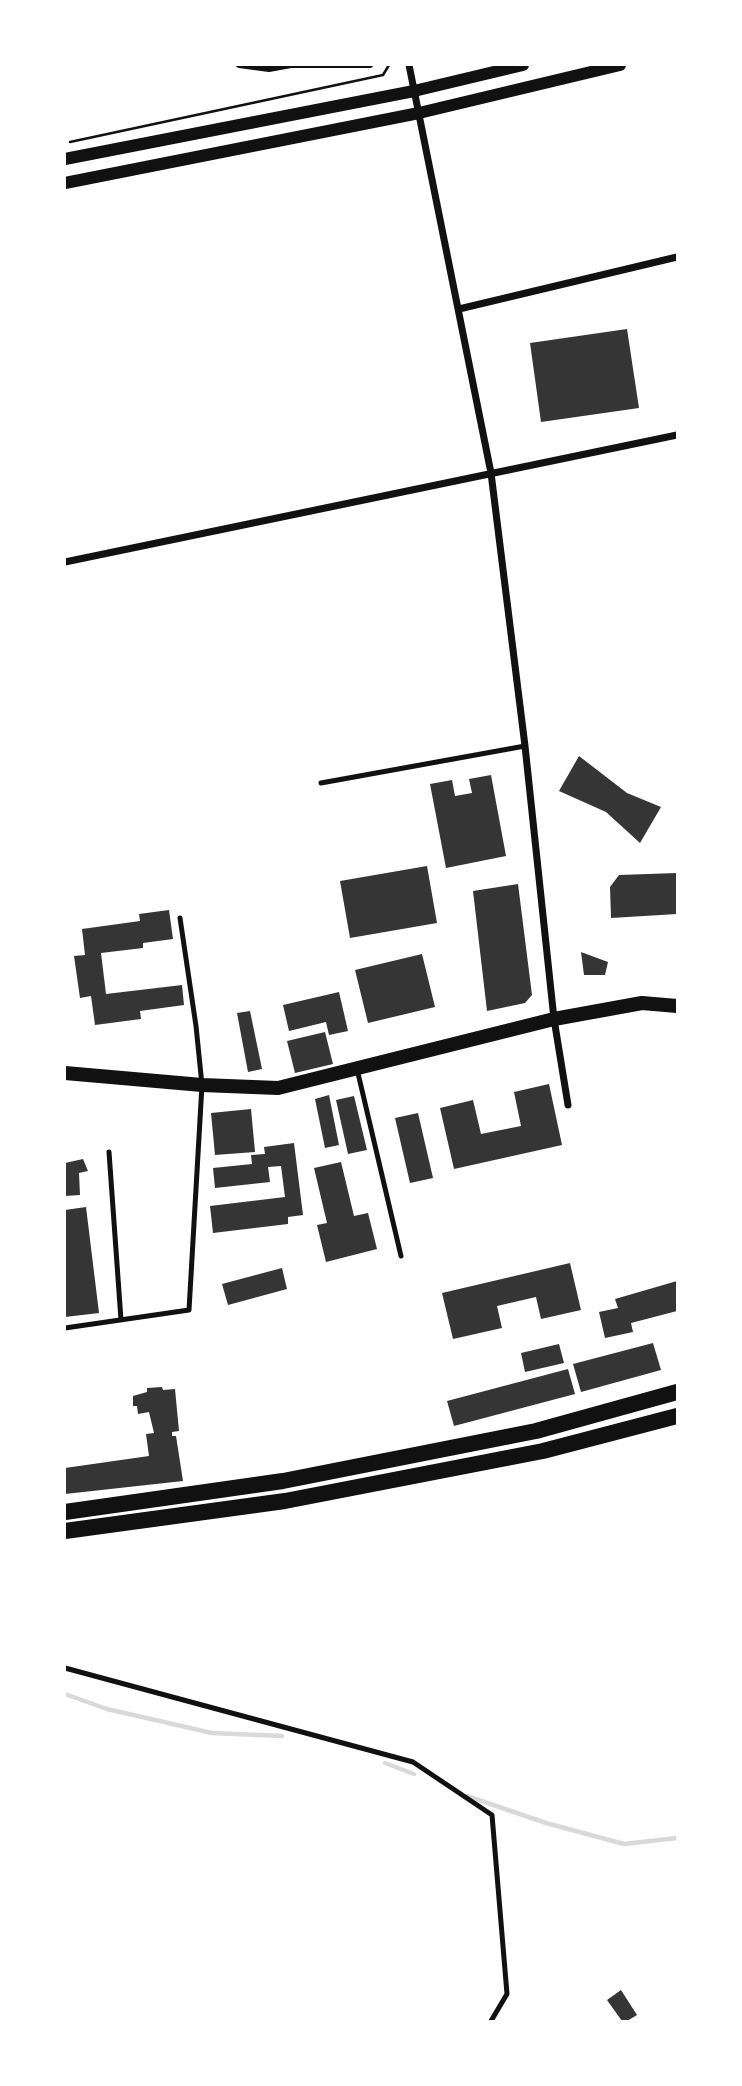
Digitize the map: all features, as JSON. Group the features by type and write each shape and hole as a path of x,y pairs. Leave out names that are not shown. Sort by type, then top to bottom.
{"main road":[{"path":"65,1073 278,1088 554,1019 642,1003 677,1006"},
{"path":"65,1513 283,1481 536,1432 677,1392"},
{"path":"65,1531 285,1501 542,1451 677,1416"}],"street":[{"path":"239,65 269,69 291,65 370,65"},
{"path":"409,65 491,473 525,746 554,1019 568,1105"},
{"path":"65,159 414,91 523,65"},
{"path":"65,183 419,113 620,65"},
{"path":"459,309 677,257"},
{"path":"65,562 677,435"}],"lane":[{"path":"321,783 525,746"},
{"path":"65,1328 190,1310 202,1084 180,918"},
{"path":"357,1069 401,1256"},
{"path":"109,1152 121,1320"},
{"path":"65,1668 412,1762 492,1815 507,1994 491,2021"}],"path":[{"path":"65,143 383,75 389,65"}],"building":[{"path":"627,329 639,408 541,422 530,343"},
{"path":"579,756 627,793 661,807 640,843 606,812 559,791"},
{"path":"491,775 506,856 446,868 430,784 452,780 455,796 472,793 469,779"},
{"path":"427,866 437,923 350,938 340,881"},
{"path":"677,873 677,914 611,918 610,887 619,875"},
{"path":"518,884 532,995 525,1003 487,1011 473,891"},
{"path":"169,910 173,939 143,943 143,948 101,953 106,994 182,985 184,1005 140,1011 141,1019 95,1025 91,996 80,998 74,956 85,955 82,929 140,921 139,914"},
{"path":"581,952 608,962 605,975 584,975"},
{"path":"422,954 435,1007 368,1023 355,970"},
{"path":"339,992 348,1031 329,1035 326,1022 289,1031 283,1005"},
{"path":"250,1011 262,1069 248,1072 237,1013"},
{"path":"325,1032 333,1064 295,1073 287,1041"},
{"path":"549,1084 562,1145 454,1169 440,1108 473,1100 481,1134 521,1126 514,1092"},
{"path":"329,1095 339,1145 325,1148 315,1099"},
{"path":"354,1096 367,1150 348,1154 336,1100"},
{"path":"251,1109 255,1152 215,1155 211,1113"},
{"path":"418,1113 433,1178 410,1183 395,1118"},
{"path":"294,1143 303,1215 288,1217 288,1224 213,1233 210,1206 285,1197 281,1166 268,1167 270,1182 215,1188 213,1168 252,1164 251,1155 265,1154 264,1147"},
{"path":"83,1159 88,1171 79,1173 80,1195 65,1196 65,1163"},
{"path":"341,1162 354,1216 368,1213 377,1249 326,1262 317,1225 327,1223 314,1168"},
{"path":"86,1207 99,1313 65,1317 65,1210"},
{"path":"570,1263 581,1310 541,1319 536,1297 497,1306 502,1328 453,1339 442,1293"},
{"path":"282,1268 287,1289 228,1305 222,1284"},
{"path":"677,1281 677,1311 631,1323 633,1332 605,1338 599,1312 618,1308 615,1299"},
{"path":"653,1343 661,1370 581,1392 573,1364"},
{"path":"559,1344 564,1363 525,1372 521,1353"},
{"path":"568,1369 575,1394 454,1426 447,1401"},
{"path":"162,1387 163,1390 175,1389 179,1431 172,1432 172,1436 176,1436 183,1481 65,1494 65,1468 149,1456 146,1434 154,1433 149,1412 138,1414 137,1406 133,1406 133,1396 147,1392 147,1388"},
{"path":"621,1990 637,2015 627,2021 622,2021 607,2000"}],"waterway":[{"path":"65,1694 107,1709 212,1733 282,1736"},
{"path":"385,1763 414,1774"},
{"path":"467,1796 546,1823 624,1844 677,1838"}]}
